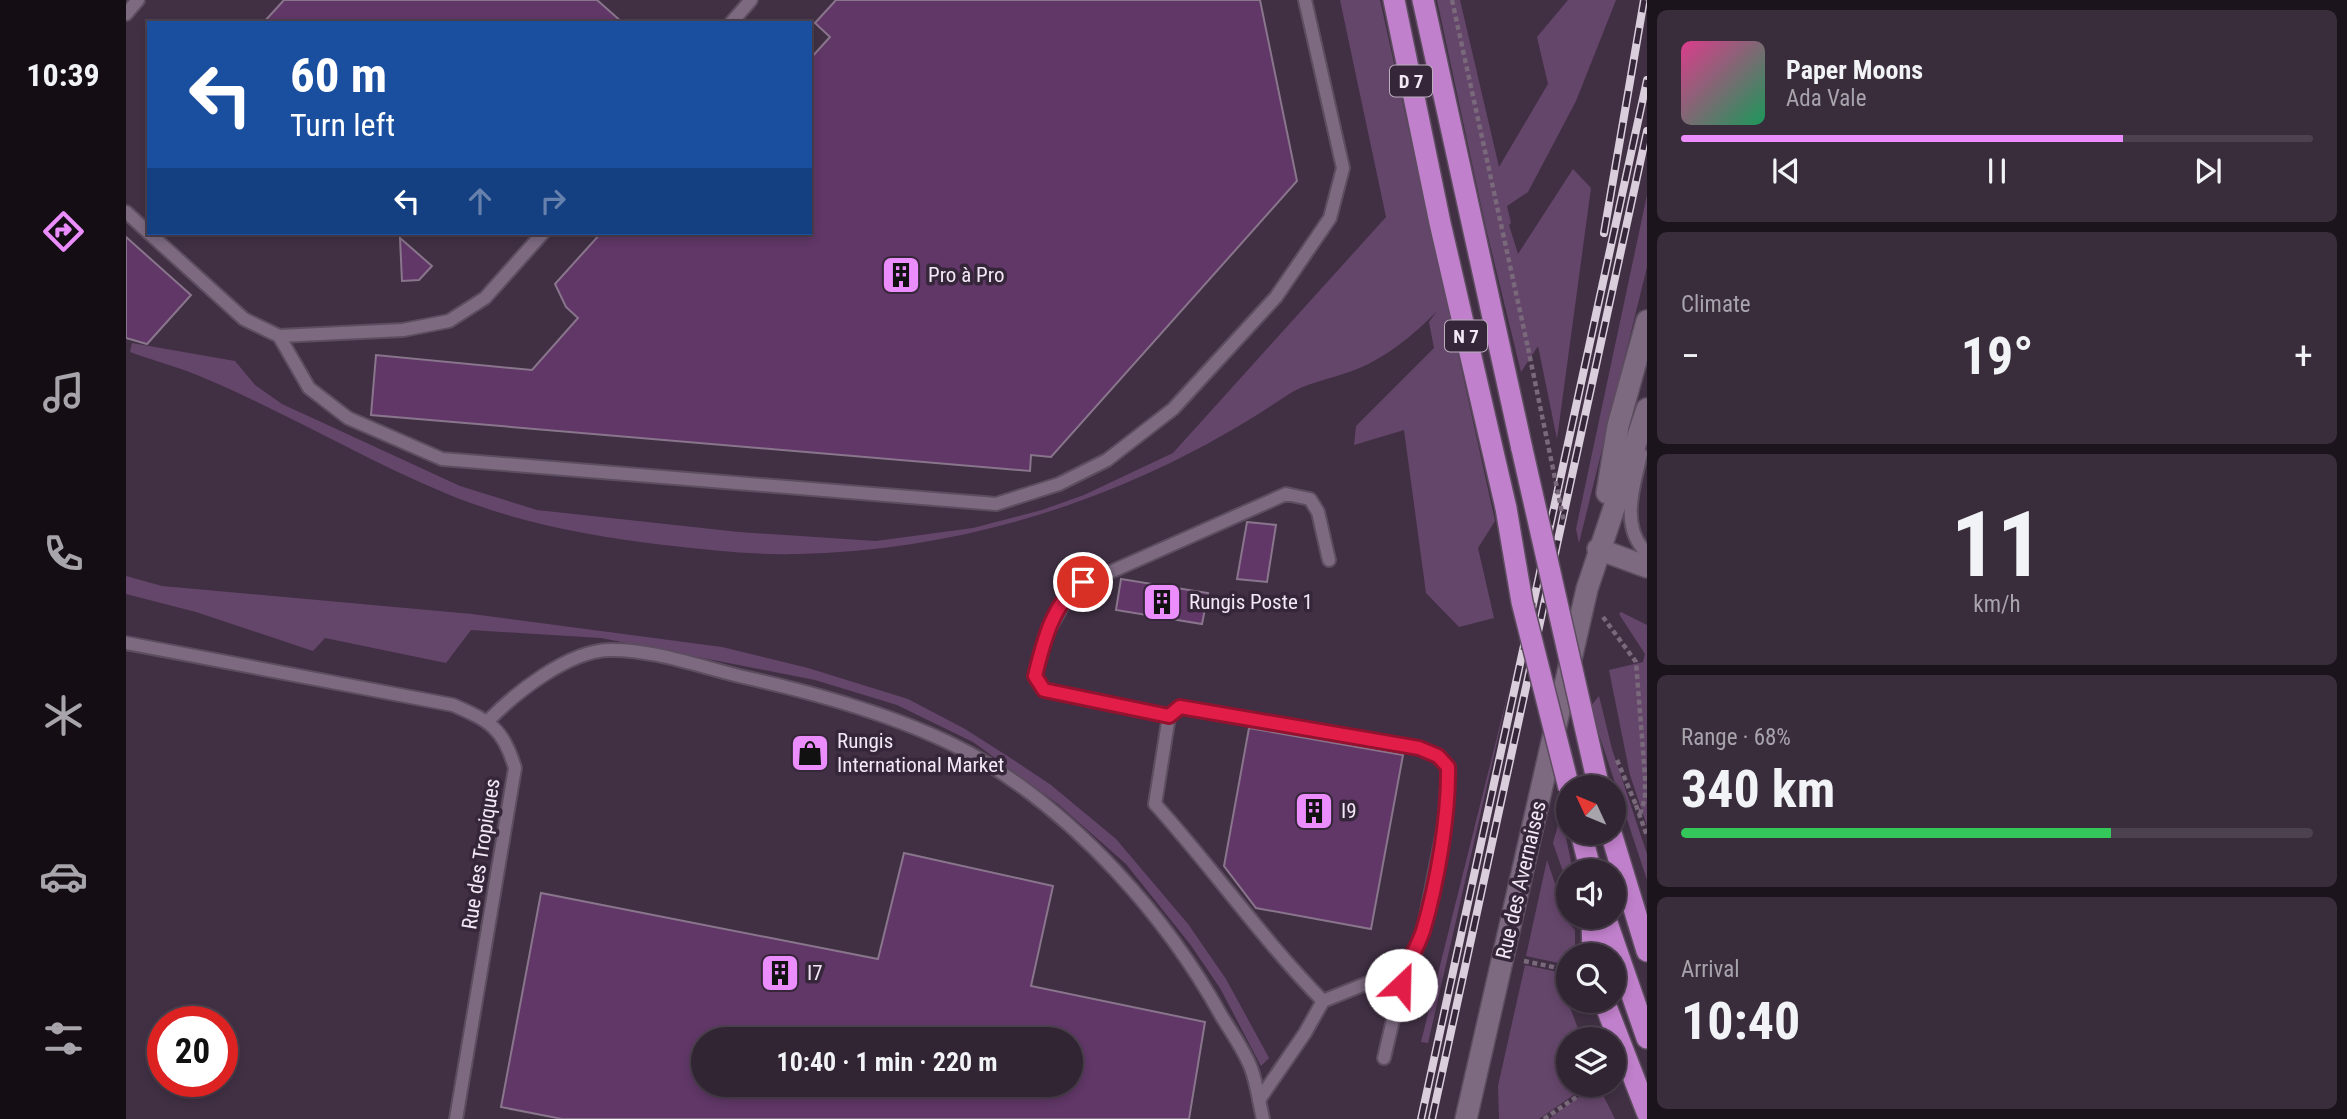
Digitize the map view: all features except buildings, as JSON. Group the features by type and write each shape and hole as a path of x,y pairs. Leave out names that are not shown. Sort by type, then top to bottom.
{"highway":[{"name":"D 7","path":"1394,0 1427,163"},
{"name":"D 7","path":"1423,0 1452,138"},
{"name":"N 7","path":"1452,138 1596,775"},
{"name":"N 7","path":"1427,163 1506,508 1522,602 1566,775"},
{"path":"1614,845 1647,951"},
{"path":"1609,929 1647,1038"},
{"path":"1609,1013 1647,1112"}],"main road":[{"name":"Rue des Avernaises","path":"1598,549 1618,426 1647,321"},
{"name":"Rue des Avernaises","path":"1466,1119 1587,589 1598,549 1647,409"},
{"path":"1598,549 1647,566"},
{"name":"Rue des Avernaises","path":"1473,1090 1474,1119"}],"lane":[{"path":"126,13 138,0"},
{"path":"730,0 742,10"},
{"path":"733,21 751,0"},
{"path":"279,336 309,388 348,418 442,459 996,504 1059,484 1107,460 1173,409 1276,297 1330,218 1343,168 1305,0"},
{"path":"126,212 147,231"},
{"path":"151,235 244,319 279,336 403,330 449,321 485,298 541,235"},
{"path":"1647,427 1630,513 1635,536 1647,552"},
{"path":"1169,716 1044,690 1039,686 1035,676 1044,640 1072,589 1286,494 1311,499 1318,512 1329,560"},
{"path":"126,643 440,702 488,721 531,682 584,656 607,650 632,652 769,682 897,721 978,758 1063,820 1141,897 1194,965 1251,1067 1263,1119"},
{"path":"1259,1100 1305,1033 1323,1001 1395,972 1415,953 1424,927 1445,821 1448,767 1438,756 1419,748 1180,707 1169,716 1156,804 1207,862 1253,925 1323,1001"},
{"name":"Rue des Tropiques","path":"456,1119 514,768 508,745 488,721"},
{"path":"1384,1058 1407,960"}],"path":[{"path":"1451,0 1564,524"},
{"path":"1587,589 1636,663 1645,776 1645,798 1640,814"},
{"path":"1617,758 1647,836"},
{"path":"1520,960 1556,968"},
{"path":"1544,1119 1576,1097"}],"shaded area":[{"path":"1340,0 1380,0 1495,521 1478,548 1494,618 1459,627 1426,593 1404,430 1354,445 1356,426 1434,348 1429,322 1437,311 1386,354 1352,371 1309,384 1231,431 1114,488 991,528 863,550 797,554 730,552 636,541 580,532 498,512 445,493 383,465 229,389 130,352 132,343 235,361 255,385 282,404 460,486 537,510 739,532 876,541 973,528 1042,510 1084,495 1173,453 1386,217"},
{"path":"1437,0 1460,0 1499,167 1548,84 1537,37 1568,0 1616,0 1576,101 1528,192 1507,206 1511,223 1509,225 1518,254 1573,169 1591,188 1557,439 1538,346 1521,372 1485,224"},
{"path":"1647,195 1647,267 1579,543 1576,529"},
{"path":"126,576 162,586 472,614 722,647 808,668 908,699 965,729 1051,785 1116,839 1188,924 1226,979 1269,1058 1261,1066 1220,988 1190,944 1126,864 1058,804 973,742 897,705 815,680 601,638 471,630 446,663 325,638 313,651 196,612 126,594"},
{"path":"1621,612 1647,625 1647,826 1630,775 1609,670 1643,662 1645,654 1619,614"},
{"path":"1510,685 1428,1043 1421,1042"},
{"path":"1599,696 1621,775 1612,775 1590,707"},
{"path":"1626,791 1647,854 1647,880 1626,816"},
{"path":"1556,832 1556,845 1568,845 1570,859 1559,859 1553,843"},
{"path":"1547,860 1556,887 1556,929 1574,929 1575,943 1556,943 1556,962 1526,956"},
{"path":"1525,965 1556,972 1556,1013 1572,1013 1577,1027 1556,1027 1556,1097 1571,1097 1539,1119 1499,1119 1498,1086"},
{"path":"1604,1097 1615,1119 1549,1119 1577,1098"}],"railway":[{"path":"1604,233 1644,0"},
{"path":"1421,1119 1647,80"},
{"path":"1432,1119 1647,131"}],"place":[{"name":"Pro à Pro","path":"901,275"},
{"name":"Rungis Poste 1","path":"1162,602"},
{"name":"Rungis International Market","path":"810,753"},
{"name":"I9","path":"1314,811"},
{"name":"I7","path":"780,973"}],"route":[{"path":"1083,582 1072,589 1044,640 1035,676 1044,690 1169,716 1180,707 1419,748 1438,756 1448,767 1449,795 1424,927 1415,953 1407,960 1401,985"}]}
